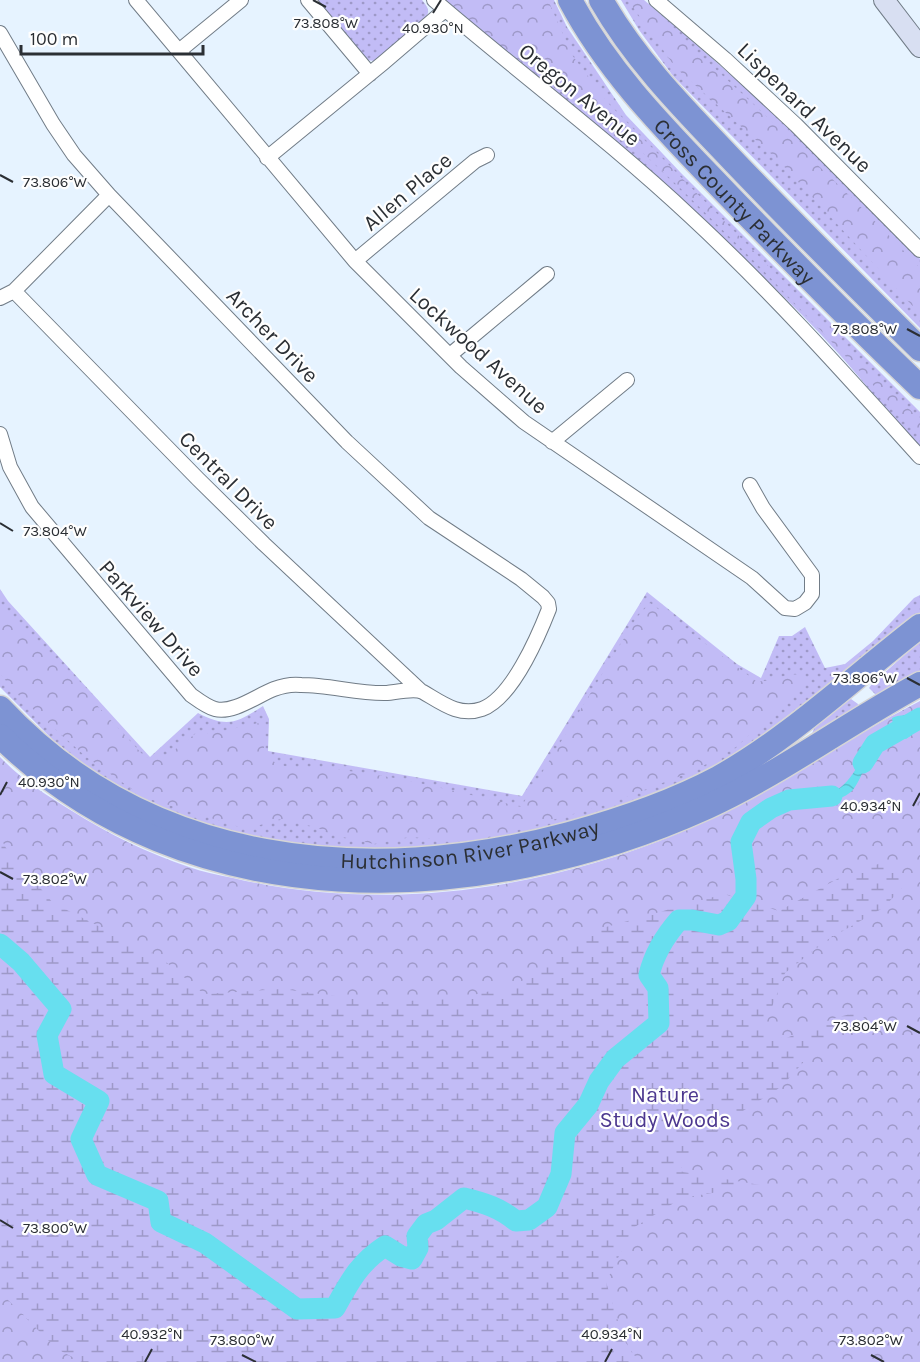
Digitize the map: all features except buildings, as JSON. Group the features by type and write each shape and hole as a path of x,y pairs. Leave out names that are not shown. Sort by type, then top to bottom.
{"highway":[{"name":"Cross County Parkway","path":"570,0 603,55 644,106 770,238 920,387"},
{"name":"Cross County Parkway","path":"601,0 627,42 670,93 793,223 920,349"},
{"name":"Hutchinson River Parkway","path":"0,708 29,738 76,776 133,808 189,831 252,848 322,859 386,861 436,859 500,850 566,835 646,810 690,792 732,770 765,748 920,626"},
{"name":"Hutchinson River Parkway","path":"0,736 44,775 78,799 136,831 186,851 237,865 303,877 363,881 414,880 476,873 541,861 604,845 675,820 763,778 920,684"}],"main road":[{"path":"884,0 920,47"}],"street":[{"name":"Lockwood Avenue","path":"136,0 354,261 497,400 552,442 752,578 785,608 795,609 805,603 812,594 812,575 763,508 750,484"},
{"path":"179,51 241,0"},
{"path":"308,0 370,74"},
{"name":"Oregon Avenue","path":"434,0 614,147 691,217 820,345 920,457"},
{"name":"Lispenard Avenue","path":"656,0 725,59 796,125 920,250"},
{"path":"267,158 445,10"},
{"name":"Archer Drive","path":"0,33 53,124 74,155 347,442 429,518 521,579 548,603 549,609 543,625 520,668 503,692 483,708 463,711 443,705 422,691"},
{"name":"Allen Place","path":"354,261 475,161 487,155"},
{"path":"0,298 14,291 110,195"},
{"path":"450,355 547,274"},
{"name":"Central Drive","path":"14,291 223,503 422,691"},
{"path":"552,442 627,380"},
{"name":"Parkview Drive","path":"0,434 10,467 32,507 191,695 214,709 224,709 251,701 272,689 291,685 384,693 422,691"}],"green space":[{"path":"317,0 422,0 428,13 412,30 375,61 366,60"},
{"path":"440,0 548,0 572,55 609,104 920,420 920,434 758,265 605,117 557,85 549,71 539,82"},
{"path":"445,0 554,0 567,27 626,115 920,412 920,447 812,325 694,210 624,148"},
{"path":"621,0 644,0 716,62 821,157 920,259 920,328 673,76 639,30"},
{"path":"628,0 639,0 654,12 823,170 920,268 920,314 778,160 675,67"},
{"path":"0,589 8,601 150,757 198,713 224,722 239,720 263,706 269,719 268,751 522,796 647,592 737,664 761,678 779,636 792,636 805,627 825,668 845,664 873,641 914,598 920,595 920,615 727,762 665,791 572,823 450,847 356,852 273,843 205,826 153,806 105,780 54,741 0,687"},
{"path":"650,603 756,681 798,675 804,676 806,684 736,747 696,770 608,804 507,833 469,841 409,837 374,844 281,819 246,829 143,797 85,756 22,699 0,674 0,604 145,757 153,758 167,754 199,731 210,734 258,723 264,729 264,753 283,766 345,770 396,778 521,807 637,617"},
{"path":"920,641 920,677 877,696 869,688 872,684"},
{"path":"851,699 858,704 857,709 812,737 816,726 825,716"},
{"name":"Nature Study Woods","path":"920,701 920,1362 0,1362 0,757 52,799 114,835 173,862 216,875 288,888 345,894 402,894 459,890 515,882 626,853 679,833 741,803"},
{"name":"Nature Study Woods","path":"0,837 6,848 53,903 160,957 204,994 282,989 381,1002 456,999 516,985 599,929 724,894 779,911 839,878 884,862 905,885 883,908 827,940 785,973 764,1028 784,1039 835,1018 882,1006 817,1047 781,1087 730,1119 678,1171 760,1185 682,1198 633,1228 606,1282 624,1340 639,1362 82,1362 57,1349 0,1292"}],"water":[{"path":"920,712 920,724 915,726 912,735 906,739 902,738 893,725 892,718"},
{"path":"876,738 883,750 872,758 857,784 847,795 828,801 814,801 802,796 827,794 842,786 854,772 872,740"}],"waterway":[{"path":"863,763 875,744 920,718"},
{"path":"0,944 21,962 61,1009 47,1035 54,1074 99,1101 81,1139 97,1175 158,1201 161,1222 205,1243 297,1309 335,1308 356,1273 376,1252 385,1246 401,1256 412,1259 418,1248 417,1236 426,1224 436,1220 464,1198 492,1206 516,1221 529,1220 547,1207 561,1174 565,1133 588,1105 599,1081 615,1059 659,1023 658,988 649,975 657,953 669,932 679,920 719,925 728,921 746,896 741,842 751,822 771,808 789,800 832,796"}]}
